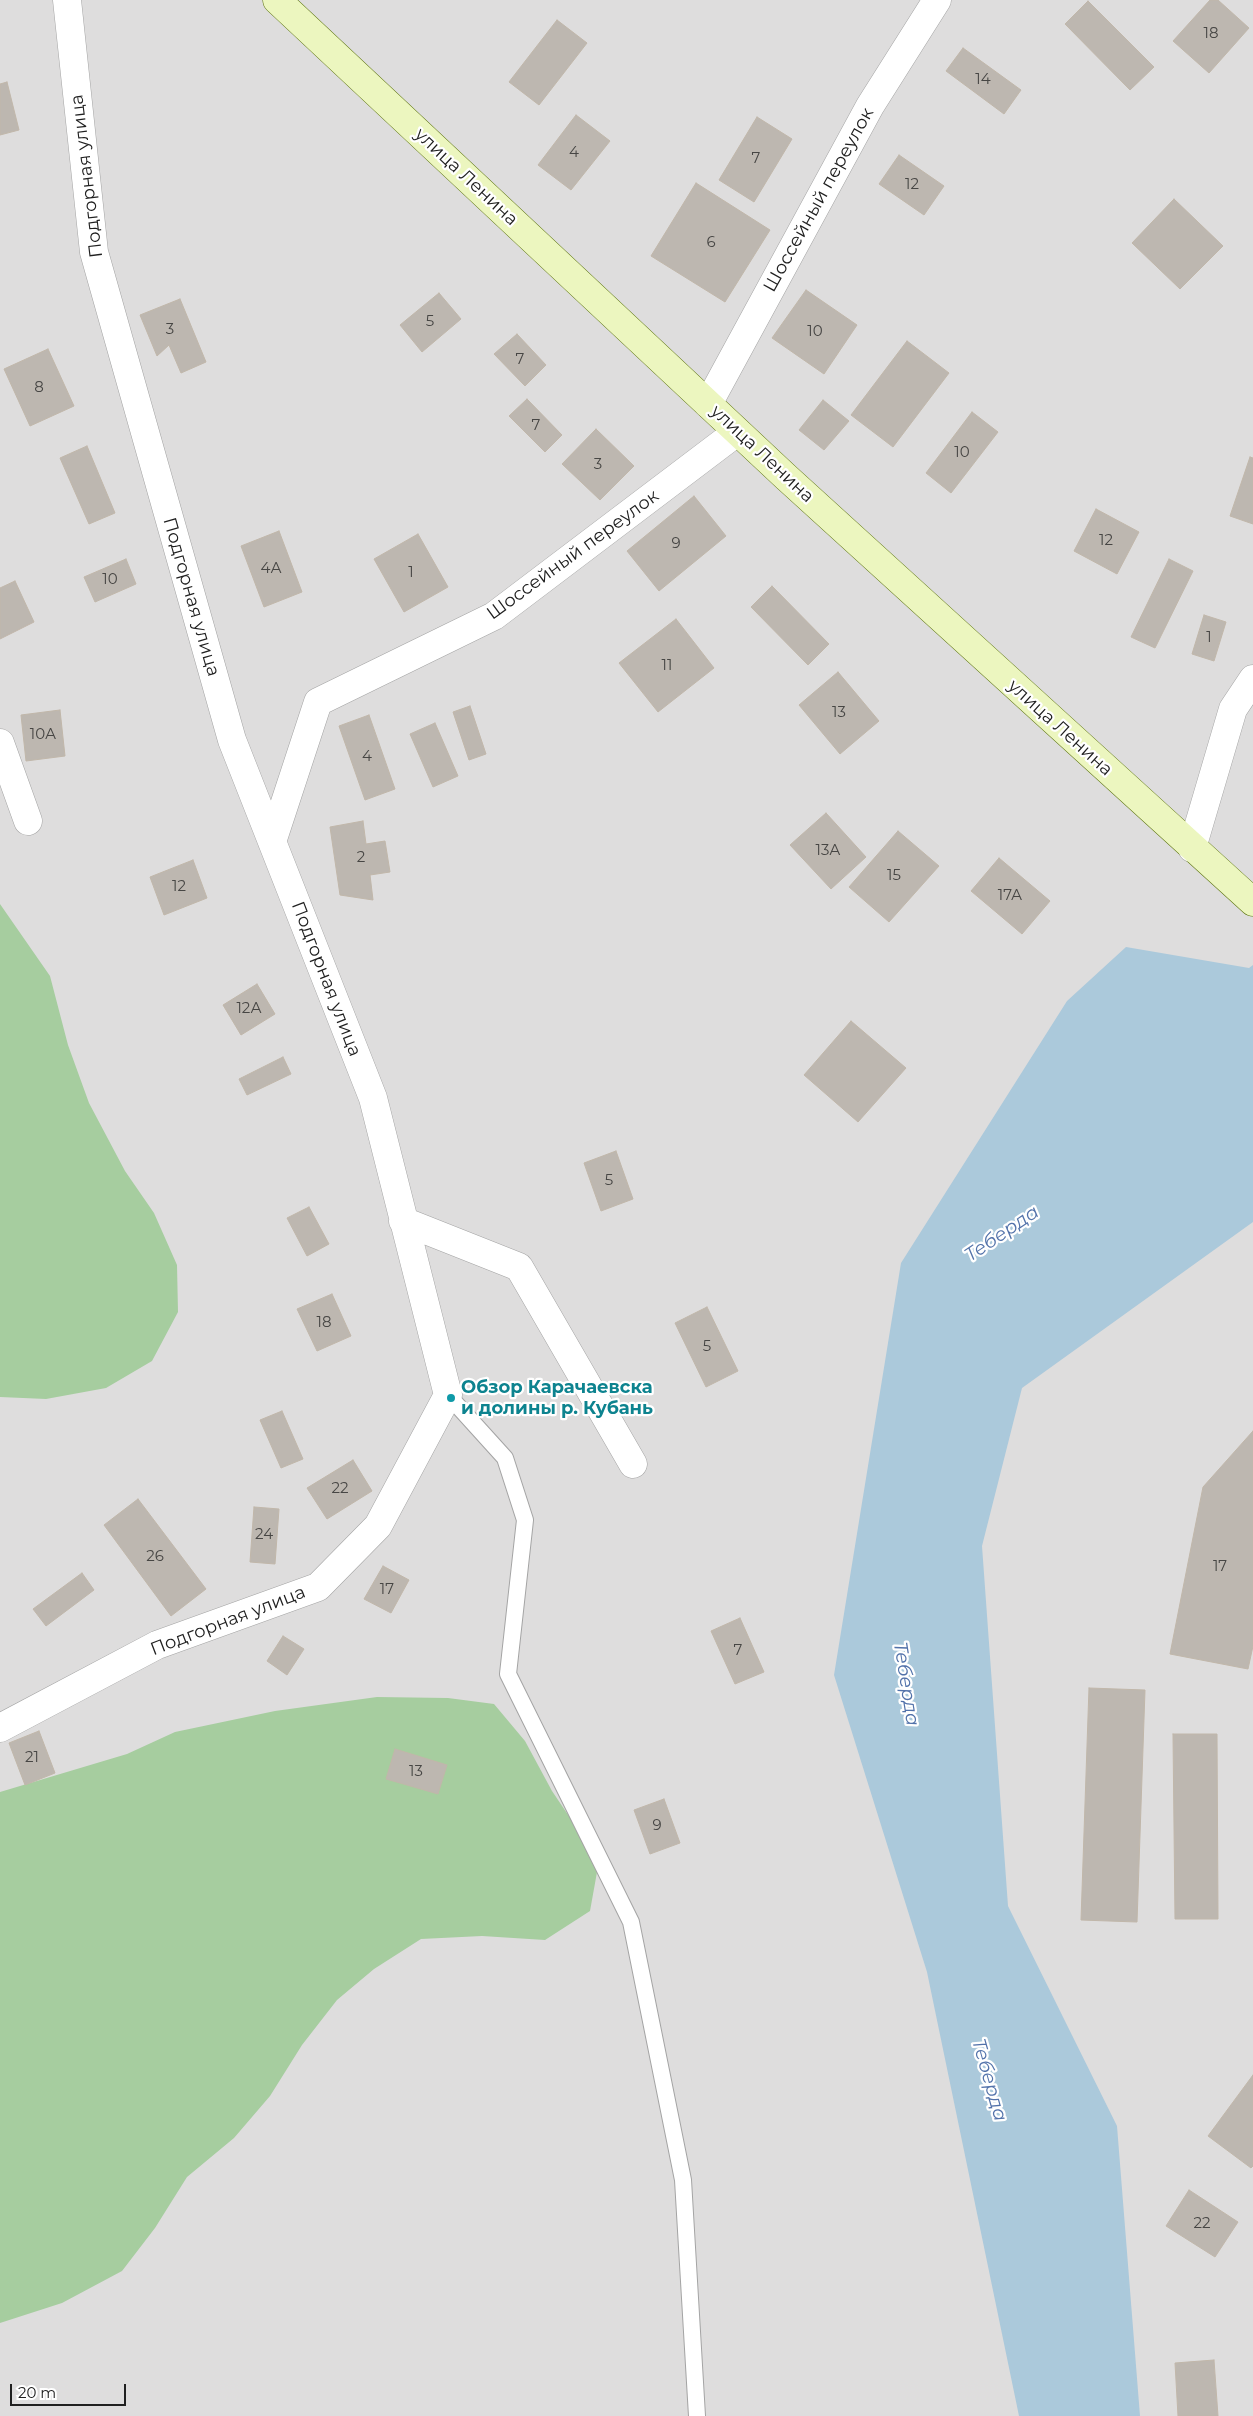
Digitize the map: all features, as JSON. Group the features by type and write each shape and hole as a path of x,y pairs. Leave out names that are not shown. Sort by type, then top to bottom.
{"main road":[{"name":"улица Ленина","path":"277,0 738,432 1247,897"}],"street":[{"name":"Подгорная улица","path":"0,1728 157,1646 318,1587 378,1526 448,1395 373,1098 232,740 94,252 67,0"},
{"name":"Шоссейный переулок","path":"708,404 870,106 937,0"},
{"name":"Шоссейный переулок","path":"272,842 318,702 494,616 738,432"},
{"path":"1192,848 1233,709 1253,679"},
{"path":"0,742 28,821"},
{"path":"404,1221 519,1267 633,1464"}],"lane":[{"path":"448,1395 505,1458 525,1520 508,1674 631,1922 683,2180 697,2416"}],"shaded area":[{"path":"0,0 1253,0 1253,2416 0,2416"}],"green space":[{"path":"0,904 50,976 68,1045 89,1103 125,1171 154,1213 177,1265 178,1312 152,1361 106,1388 46,1399 0,1397"},
{"path":"377,1697 448,1698 494,1704 525,1741 552,1791 599,1861 590,1911 545,1940 482,1936 421,1939 374,1969 337,2000 302,2045 270,2096 234,2138 187,2177 155,2228 122,2271 62,2303 0,2323 0,1792 127,1754 175,1732 275,1711"}],"water":[{"name":"Теберда","path":"1126,947 1249,968 1253,965 1253,1222 1022,1388 982,1546 1008,1906 1117,2126 1140,2416 1019,2416 927,1972 834,1675 901,1263 1067,1001"}],"building":[{"path":"1210,0 1218,0 1249,28 1209,73 1173,41"},
{"path":"1088,1 1154,67 1130,90 1065,24"},
{"path":"557,20 587,43 539,105 509,82"},
{"path":"963,48 1021,90 1004,114 946,71"},
{"path":"7,82 19,130 0,135 0,84"},
{"path":"576,115 610,141 571,190 538,165"},
{"path":"757,117 792,139 754,202 719,180"},
{"path":"899,155 944,186 924,215 879,184"},
{"path":"696,183 770,230 725,302 651,256"},
{"path":"1174,199 1223,246 1180,289 1132,243"},
{"path":"806,290 857,325 824,374 772,338"},
{"path":"439,293 461,319 422,352 400,325"},
{"path":"180,299 206,362 181,373 169,345 157,356 140,315"},
{"path":"517,334 546,365 525,386 494,354"},
{"path":"907,341 949,373 893,447 851,415"},
{"path":"48,349 74,406 30,426 4,369"},
{"path":"527,399 562,435 545,452 509,416"},
{"path":"823,400 849,421 824,450 799,430"},
{"path":"972,412 998,432 951,493 926,473"},
{"path":"596,429 634,466 600,500 562,464"},
{"path":"87,446 115,513 89,524 60,458"},
{"path":"1250,457 1253,458 1253,524 1230,516"},
{"path":"694,496 726,536 659,591 627,551"},
{"path":"1096,509 1139,532 1117,574 1074,551"},
{"path":"279,531 302,592 264,607 241,546"},
{"path":"418,534 448,587 404,612 374,559"},
{"path":"126,559 136,584 95,602 84,577"},
{"path":"1169,559 1193,571 1155,648 1131,637"},
{"path":"15,581 34,622 0,639 0,588"},
{"path":"772,586 829,644 808,665 751,607"},
{"path":"1204,615 1226,622 1214,661 1192,654"},
{"path":"676,619 714,668 658,712 619,663"},
{"path":"838,672 879,721 840,754 799,705"},
{"path":"470,706 486,754 469,760 453,712"},
{"path":"60,710 65,756 26,761 21,715"},
{"path":"369,715 395,789 365,800 339,726"},
{"path":"435,723 458,776 433,787 410,734"},
{"path":"826,813 866,857 831,889 790,845"},
{"path":"363,821 366,844 385,841 390,872 370,875 373,900 340,895 330,827"},
{"path":"898,831 939,866 889,922 849,887"},
{"path":"999,858 1050,901 1022,934 971,891"},
{"path":"193,860 207,898 164,915 150,877"},
{"path":"257,984 275,1014 241,1035 223,1005"},
{"path":"851,1021 906,1068 858,1122 804,1075"},
{"path":"283,1057 291,1074 247,1095 239,1079"},
{"path":"616,1151 633,1199 601,1211 584,1163"},
{"path":"309,1207 329,1244 307,1256 287,1218"},
{"path":"332,1294 351,1336 317,1351 297,1309"},
{"path":"707,1307 738,1371 706,1387 675,1323"},
{"path":"282,1411 303,1459 281,1468 260,1420"},
{"path":"1253,1431 1253,1646 1248,1669 1170,1654 1203,1487"},
{"path":"353,1460 372,1491 327,1519 307,1488"},
{"path":"138,1499 206,1589 171,1616 104,1525"},
{"path":"254,1507 279,1509 275,1564 250,1562"},
{"path":"383,1566 409,1580 391,1613 364,1599"},
{"path":"82,1573 94,1590 46,1626 33,1609"},
{"path":"740,1618 764,1672 735,1684 711,1631"},
{"path":"283,1636 304,1649 287,1675 267,1661"},
{"path":"1089,1688 1145,1690 1137,1922 1081,1920"},
{"path":"39,1731 55,1773 25,1785 9,1743"},
{"path":"1173,1734 1217,1734 1218,1919 1175,1919"},
{"path":"395,1749 447,1765 438,1794 386,1779"},
{"path":"664,1799 680,1843 650,1854 634,1810"},
{"path":"1253,2075 1253,2166 1251,2168 1208,2136"},
{"path":"1189,2190 1238,2222 1215,2257 1166,2226"},
{"path":"1214,2360 1218,2416 1178,2416 1175,2363"}],"place":[{"name":"Обзор Карачаевска и долины р. Кубань","path":"451,1398"}]}
